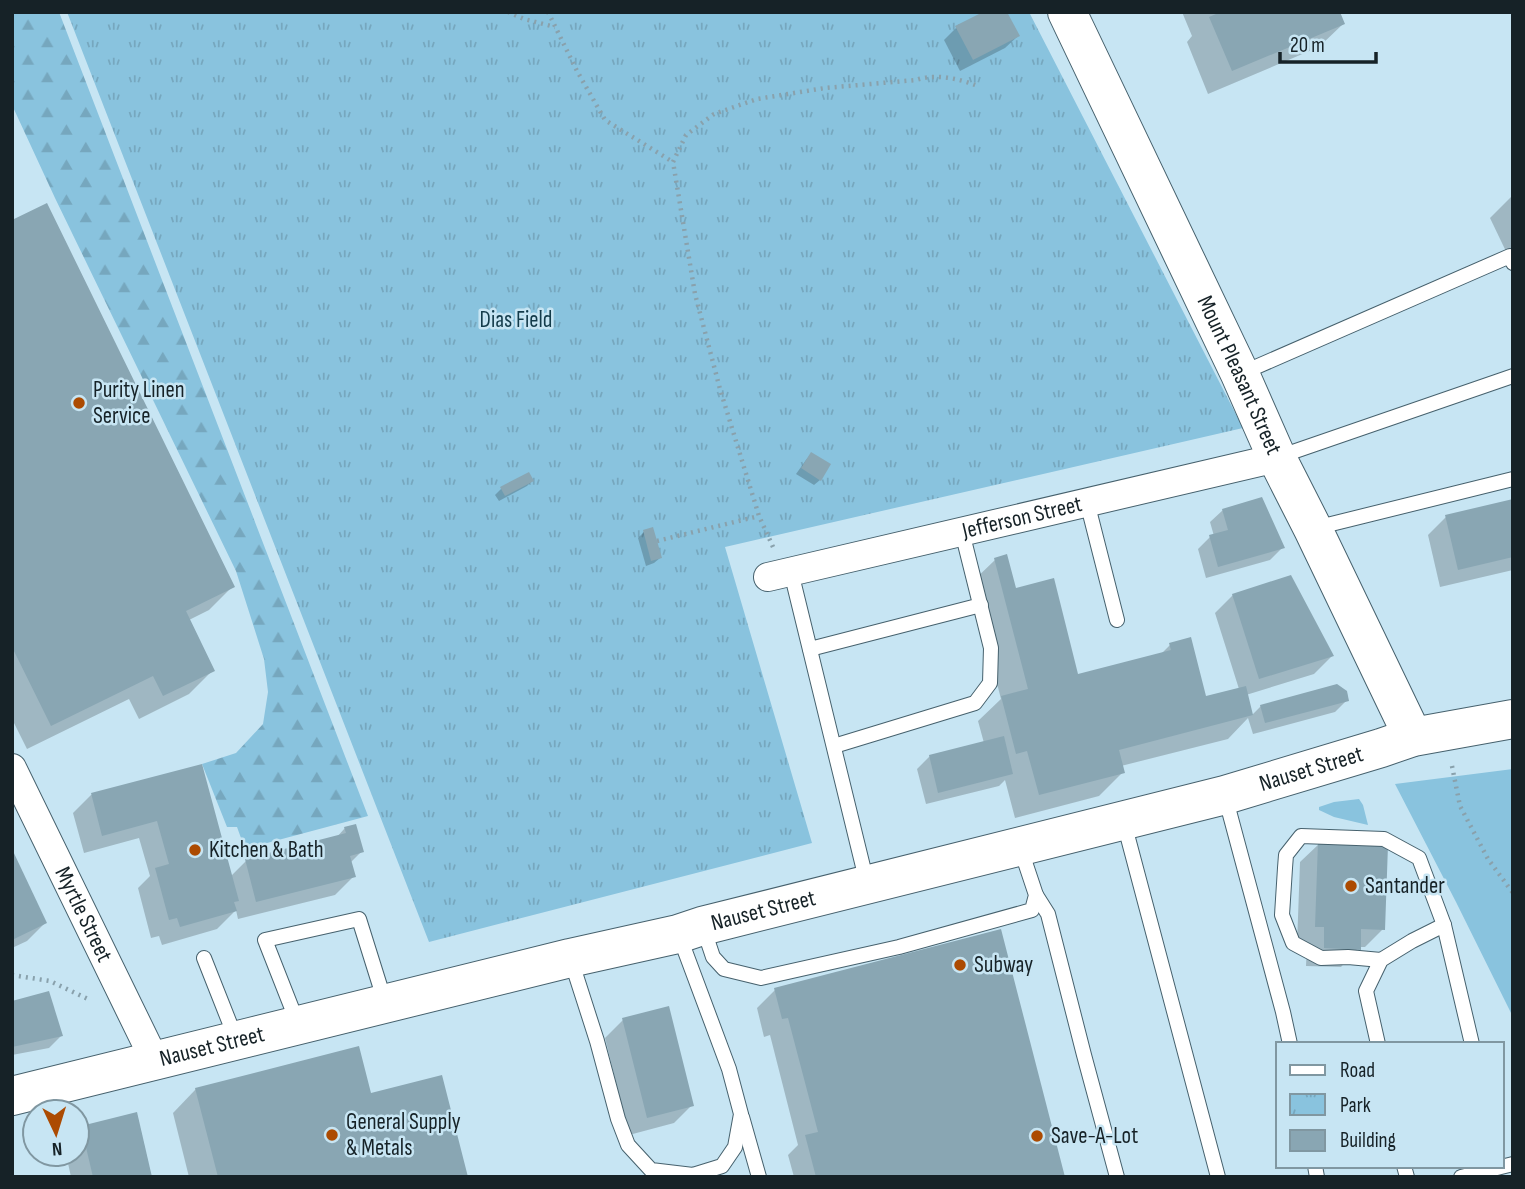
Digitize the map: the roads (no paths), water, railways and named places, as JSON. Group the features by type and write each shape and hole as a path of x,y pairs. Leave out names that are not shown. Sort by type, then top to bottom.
{"main road":[{"name":"Mount Pleasant Street","path":"1067,12 1240,374 1277,458 1429,734"},
{"name":"Nauset Street","path":"12,1096 690,930 1225,795 1429,734 1513,719"}],"street":[{"name":"Jefferson Street","path":"780,574 1277,458"},
{"name":"Myrtle Street","path":"12,768 155,1061"}],"lane":[{"path":"1240,374 1510,256 1513,263"},
{"path":"1277,458 1513,376"},
{"path":"1314,529 1513,479"},
{"path":"1087,502 1117,620"},
{"path":"834,746 975,702 990,683 991,648 962,532"},
{"path":"780,574 810,649 867,884"},
{"path":"810,649 981,605"},
{"path":"1225,795 1290,1042"},
{"path":"1123,820 1218,1177"},
{"path":"1381,960 1321,958 1293,943 1282,915 1285,868 1286,855 1301,836 1384,839 1419,858 1444,925 1472,1042"},
{"path":"1019,846 1036,895 1048,914 1117,1177"},
{"path":"690,930 724,970 761,978 899,947 1032,910 1036,895"},
{"path":"299,1025 265,940 359,919 386,1003"},
{"path":"1377,1042 1366,991 1381,960 1444,925"},
{"path":"690,930 759,1177"},
{"path":"204,958 236,1041"},
{"path":"570,958 597,1041 618,1119 628,1145 651,1170 694,1175 722,1166 735,1147 741,1114"},
{"path":"1466,1176 1497,1168"}],"place":[{"name":"Purity Linen Service","path":"79,403"},
{"name":"Kitchen & Bath","path":"195,850"},
{"name":"Santander","path":"1351,886"},
{"name":"Subway","path":"960,965"},
{"name":"General Supply & Metals","path":"332,1135"},
{"name":"Save-A-Lot","path":"1037,1136"}],"park label":[{"name":"Dias Field","path":"516,320"}]}
